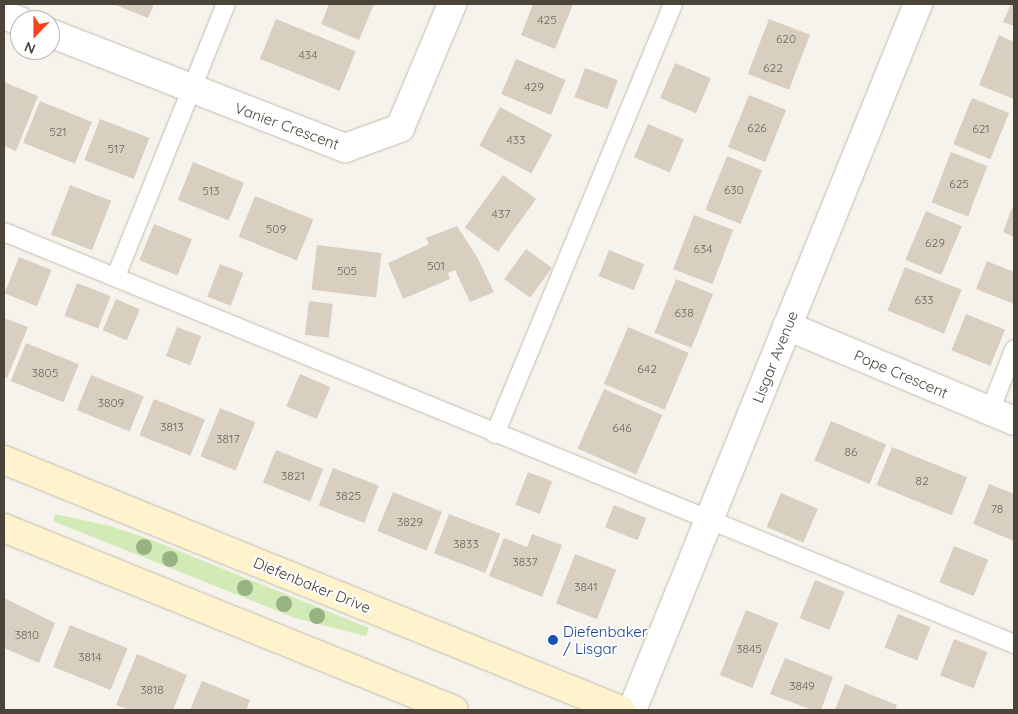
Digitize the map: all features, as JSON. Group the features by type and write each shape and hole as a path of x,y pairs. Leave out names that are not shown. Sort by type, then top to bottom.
{"street":[{"name":"Vanier Crescent","path":"60,38 344,148 400,128 452,4"},
{"name":"Lisgar Avenue","path":"632,710 918,4"},
{"name":"Pope Crescent","path":"788,326 1002,416"},
{"name":"Diefenbaker Drive","path":"4,460 620,710"},
{"path":"4,528 454,710"}],"lane":[{"path":"116,276 226,4"},
{"path":"495,434 673,4"},
{"path":"4,232 116,276 495,434 1014,644"},
{"path":"1002,416 1014,350"}],"green space":[{"path":"55,514 110,526 152,540 369,628 366,636 295,618 53,521"}],"building":[{"path":"113,4 154,4 148,18"},
{"path":"329,4 374,4 359,40 321,24"},
{"path":"533,4 573,4 555,49 521,35"},
{"path":"1011,4 1014,4 1014,26 1003,22"},
{"path":"276,19 356,51 340,91 260,59"},
{"path":"769,19 810,35 789,90 748,74"},
{"path":"999,35 1014,42 1014,99 979,85"},
{"path":"516,59 566,80 551,115 501,94"},
{"path":"675,63 711,78 696,113 660,98"},
{"path":"585,68 618,80 607,109 574,97"},
{"path":"4,82 38,96 16,151 4,146"},
{"path":"749,95 786,110 765,162 728,147"},
{"path":"972,98 1009,113 990,159 953,144"},
{"path":"40,101 92,122 75,164 23,143"},
{"path":"500,107 552,135 531,174 479,146"},
{"path":"100,119 149,138 134,179 84,160"},
{"path":"648,124 684,139 670,172 634,157"},
{"path":"951,152 987,166 968,216 932,202"},
{"path":"727,156 762,170 741,224 705,210"},
{"path":"193,162 244,183 229,221 178,200"},
{"path":"503,175 536,199 498,252 465,228"},
{"path":"70,185 111,201 92,250 51,234"},
{"path":"255,196 313,220 297,260 239,237"},
{"path":"1012,208 1014,209 1014,237 1003,232"},
{"path":"926,211 962,226 941,275 905,260"},
{"path":"694,215 733,230 712,284 673,269"},
{"path":"154,224 192,239 177,276 139,260"},
{"path":"457,226 477,257 494,292 470,302 455,270 448,273 450,279 403,299 388,263 429,244 426,238"},
{"path":"317,245 382,253 376,298 312,290"},
{"path":"526,249 552,268 530,298 504,279"},
{"path":"609,250 644,264 634,290 599,276"},
{"path":"19,257 51,270 37,306 4,293"},
{"path":"987,261 1014,272 1014,304 976,289"},
{"path":"220,264 243,273 231,306 207,297"},
{"path":"905,267 962,290 944,333 887,311"},
{"path":"676,279 713,294 691,348 654,333"},
{"path":"77,283 111,296 98,329 64,316"},
{"path":"116,299 140,309 127,340 103,330"},
{"path":"309,301 333,304 329,338 305,335"},
{"path":"966,314 1005,330 990,366 951,350"},
{"path":"4,318 28,327 7,378 4,377"},
{"path":"177,327 201,336 190,365 166,356"},
{"path":"628,327 689,353 665,410 604,384"},
{"path":"26,343 79,364 63,402 11,381"},
{"path":"300,374 330,387 317,419 286,406"},
{"path":"91,375 144,396 130,432 77,410"},
{"path":"604,389 662,415 636,474 578,448"},
{"path":"154,399 205,420 190,456 139,435"},
{"path":"220,408 255,422 236,470 201,456"},
{"path":"831,421 886,444 869,484 814,461"},
{"path":"892,447 967,477 952,515 877,485"},
{"path":"276,450 323,469 310,502 263,482"},
{"path":"333,468 379,486 364,523 319,505"},
{"path":"528,472 552,481 540,514 515,505"},
{"path":"989,484 1014,494 1014,541 973,524"},
{"path":"393,492 442,512 426,551 377,531"},
{"path":"781,493 818,509 803,543 767,527"},
{"path":"614,505 646,518 637,540 605,527"},
{"path":"449,514 500,534 485,573 434,553"},
{"path":"532,534 562,545 542,597 489,576 504,538 527,547"},
{"path":"954,546 988,560 974,596 939,582"},
{"path":"575,554 616,570 597,619 556,603"},
{"path":"815,580 845,592 829,630 800,618"},
{"path":"4,598 55,623 39,663 4,648"},
{"path":"746,610 778,623 752,688 720,675"},
{"path":"898,614 930,627 917,660 885,647"},
{"path":"70,625 127,648 111,690 53,667"},
{"path":"954,639 988,652 974,688 940,675"},
{"path":"137,654 187,675 173,710 130,710 116,705"},
{"path":"785,658 833,677 821,710 812,710 770,694"},
{"path":"202,681 250,700 246,710 190,710"},
{"path":"845,684 897,705 895,710 835,710"}],"place":[{"name":"Diefenbaker / Lisgar","path":"553,640"}]}
